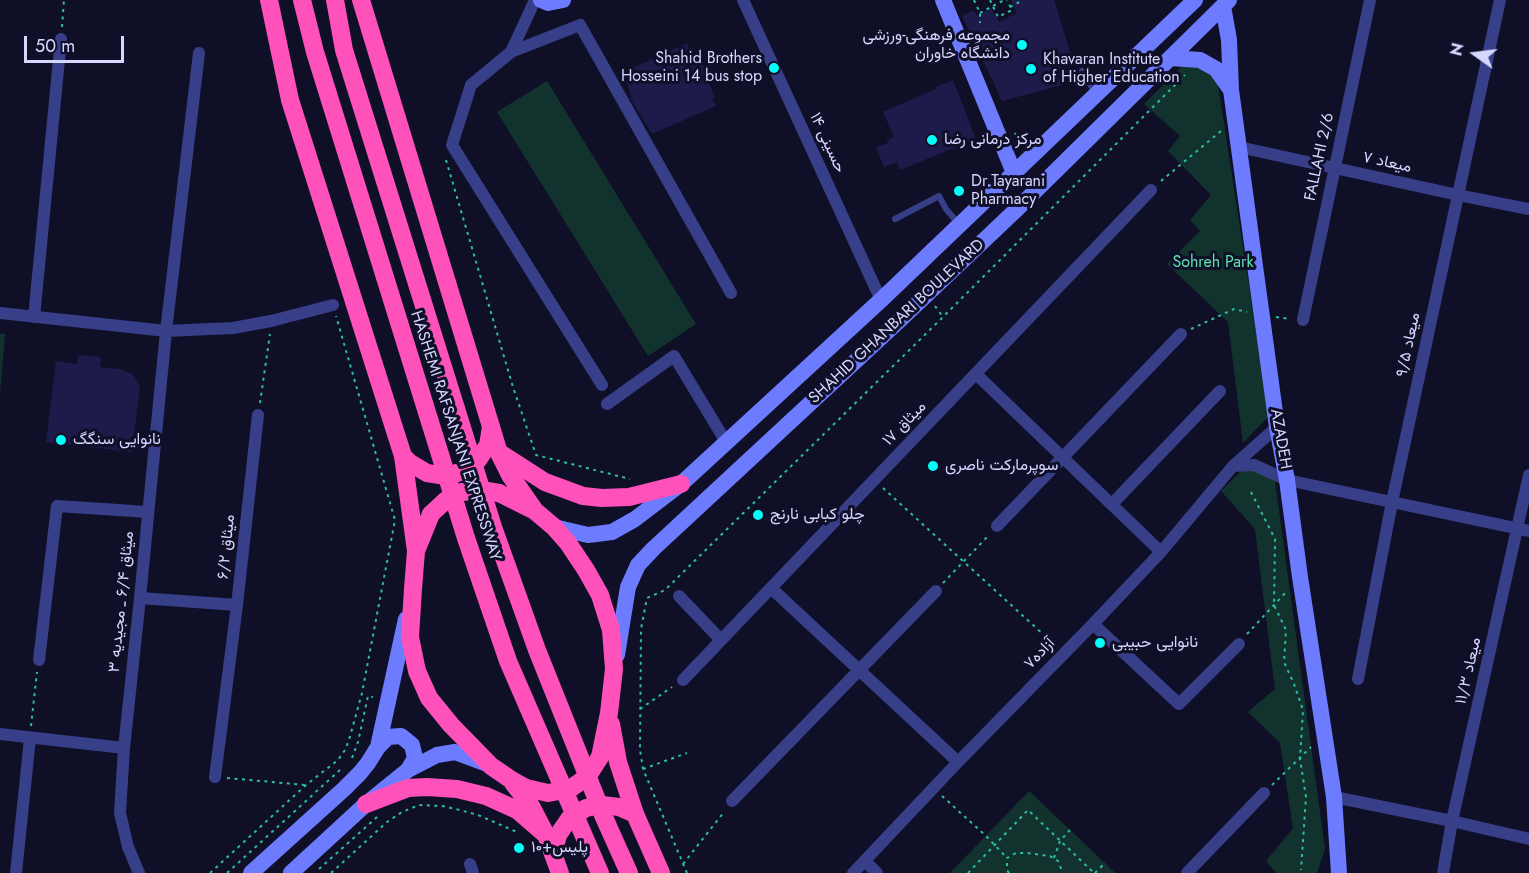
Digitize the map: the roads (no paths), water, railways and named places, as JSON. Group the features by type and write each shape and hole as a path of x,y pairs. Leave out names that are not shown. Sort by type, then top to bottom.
{"highway":[{"path":"269,0 290,100 403,456 416,551 410,637 417,671 429,698 491,766 526,788 548,793 570,789 588,776 600,757 609,713 614,669 611,630 600,595 586,570 568,543 535,511 499,494 481,490 462,492 445,501 431,514 416,551"},
{"name":"HASHEMI RAFSANJANI EXPRESSWAY","path":"302,0 315,52 466,538 508,661 600,873"},
{"name":"HASHEMI RAFSANJANI EXPRESSWAY","path":"335,0 344,50 493,527 537,651 603,815 629,873"},
{"path":"361,0 499,453 510,475 535,511"},
{"path":"403,456 410,464 427,473 446,476 464,471 478,460 488,444 491,427"},
{"path":"499,453 545,482 584,496 629,497 681,484"},
{"path":"609,713 618,762 635,814 661,873"},
{"path":"510,779 531,806 546,835 560,873"},
{"path":"372,810 408,788 457,789 486,796 517,810 546,835"},
{"path":"553,854 558,835 569,819 585,808 602,805 620,807 635,814"}],"main road":[{"path":"366,0 376,47"},
{"path":"542,0 548,3 563,0"},
{"path":"943,0 1014,173"},
{"name":"SHAHID GHANBARI BOULEVARD","path":"554,527 588,535 612,532 635,519 681,484 881,300 1195,0"},
{"name":"SHAHID GHANBARI BOULEVARD","path":"614,669 628,587 638,565 1017,209 1226,3"},
{"name":"AZADEH","path":"1226,3 1231,90 1277,427 1287,480 1334,797 1339,873"},
{"path":"1170,58 1200,60 1216,69 1231,90"},
{"path":"881,300 901,319"},
{"path":"378,747 413,589"},
{"path":"251,873 360,773 388,737 401,736 412,745 415,758 408,770 372,810 291,873"},
{"path":"408,770 437,755 455,752 491,766"}],"street":[{"path":"511,52 535,0"},
{"name":"حسینی ۱۴","path":"743,0 881,300"},
{"name":"FALLAHI 2/6","path":"1303,320 1370,0"},
{"name":"میعاد ۹/۵","path":"1358,679 1392,502 1500,0"},
{"path":"602,386 452,145 471,85 511,52 580,25 731,293"},
{"path":"34,317 61,39"},
{"name":"میثاق ۶/۴ ـ مجیدیه ۳","path":"139,873 128,847 120,813 124,748 166,331 199,53"},
{"name":"میعاد ۷","path":"1239,147 1529,209"},
{"name":"میثاق ۱۷","path":"683,680 1151,190"},
{"path":"0,314 166,331 233,328 333,305"},
{"path":"997,526 1180,334"},
{"path":"607,404 674,356 726,442"},
{"path":"976,374 1161,552"},
{"path":"1112,504 1220,391"},
{"name":"میثاق ۶/۲","path":"215,777 258,415"},
{"name":"آزاده۷","path":"853,873 1161,552 1233,466 1277,427"},
{"path":"1233,466 1254,465 1287,480 1523,530"},
{"name":"میعاد ۱۱/۳","path":"1443,873 1452,821 1523,530 1529,475"},
{"path":"39,660 57,506 148,512"},
{"path":"771,588 958,762"},
{"path":"732,801 936,591"},
{"path":"679,596 721,640"},
{"path":"140,598 237,605"},
{"path":"1093,624 1179,704 1239,644"},
{"path":"0,734 124,748"},
{"path":"16,873 30,738"},
{"path":"1187,873 1264,793"},
{"path":"1334,797 1529,839"},
{"path":"865,861 877,873"}],"lane":[{"path":"1082,71 1096,94"},
{"path":"895,219 939,196 946,209 959,223 962,223"}],"place":[{"name":"مجموعه فرهنگی-ورزشی دانشگاه خاوران","path":"1022,45"},
{"name":"Shahid Brothers Hosseini 14 bus stop","path":"774,68"},
{"name":"Khavaran Institute of Higher Education","path":"1031,69"},
{"name":"مرکز درمانی رضا","path":"932,140"},
{"name":"Dr.Tayarani Pharmacy","path":"959,191"},
{"name":"نانوایی سنگگ","path":"61,440"},
{"name":"سوپرمارکت ناصری","path":"933,466"},
{"name":"چلو کبابی نارنج","path":"758,515"},
{"name":"نانوایی حبیبی","path":"1100,643"},
{"name":"پلیس+۱۰","path":"519,848"}],"park label":[{"name":"Sohreh Park","path":"1213,263"}]}
